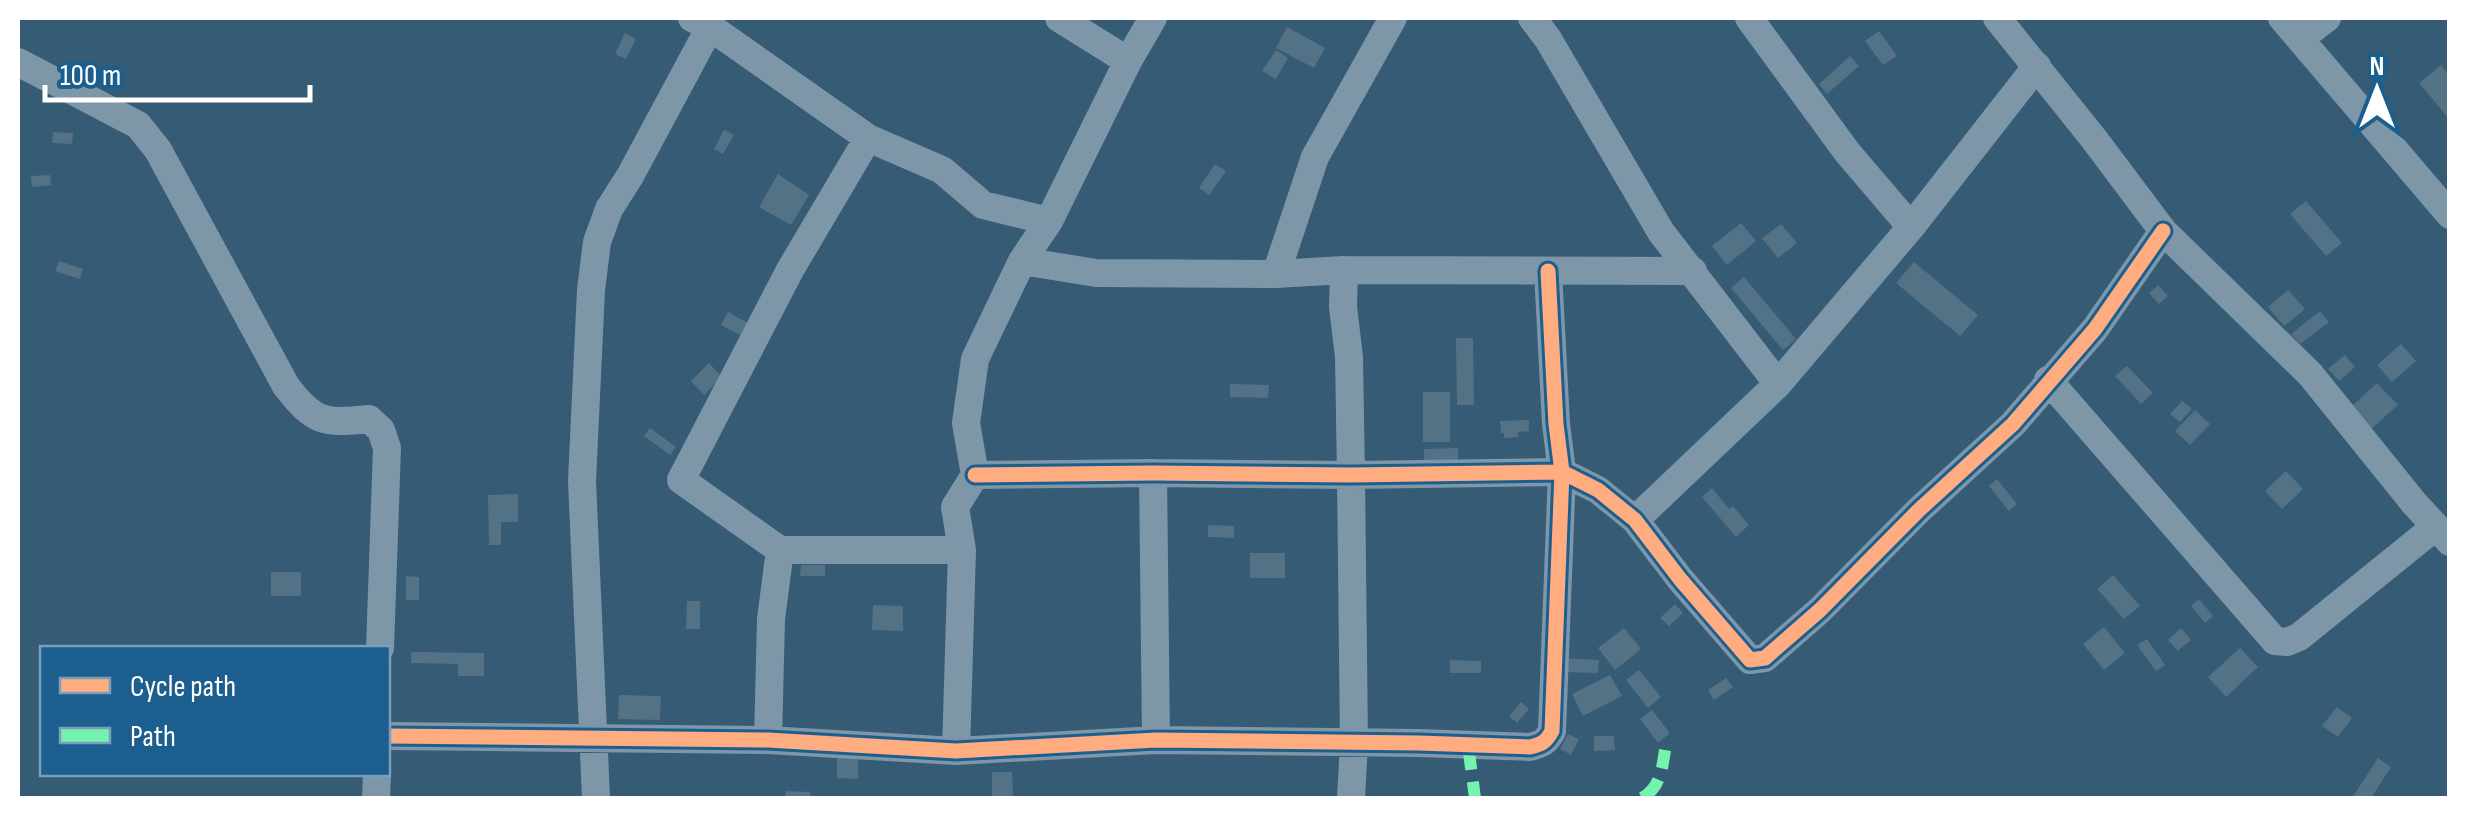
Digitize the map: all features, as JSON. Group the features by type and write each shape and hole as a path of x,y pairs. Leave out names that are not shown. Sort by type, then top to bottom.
{"street":[{"path":"1060,18 1128,61"},
{"path":"956,750 962,550 955,507 975,474 966,423 975,359 1022,262 1049,221 1153,18"},
{"path":"1276,274 1316,157 1392,18"},
{"path":"1532,18 1548,38 1661,232 1778,384"},
{"path":"1749,18 1846,152 1912,227"},
{"path":"1997,18 2163,231 2310,374 2442,535 2299,637 2275,641 2048,380"},
{"path":"2328,18 2291,28 2450,215"},
{"path":"596,798 582,481 597,242 608,209 630,176 701,22 868,138 942,170 983,204 1049,221"},
{"path":"18,62 138,125 158,150 286,386 304,408 326,421 368,419 381,430 387,448 380,646"},
{"path":"1635,520 1778,384 1912,227 2037,66"},
{"path":"868,138 790,270 681,480 780,550 962,550"},
{"path":"975,474 1562,472 1598,490 1635,520 1750,660 1765,658 2012,424 2095,329 2163,231"},
{"path":"1022,262 1096,273 1693,272"},
{"path":"1344,270 1351,475 1351,798"},
{"path":"390,736 768,740 956,750 1156,740 1530,747 1546,742 1552,731 1562,472 1548,271"},
{"path":"1154,472 1156,740"},
{"path":"768,740 772,619 780,550"}],"building":[{"path":"1287,27 1325,48 1314,68 1276,48"},
{"path":"1879,31 1897,56 1883,65 1865,41"},
{"path":"625,33 636,39 626,59 615,54"},
{"path":"1276,50 1288,58 1276,79 1262,71"},
{"path":"1850,56 1859,66 1827,94 1819,84"},
{"path":"2441,65 2450,76 2450,120 2419,83"},
{"path":"724,130 734,135 723,154 714,149"},
{"path":"53,132 73,133 72,144 52,143"},
{"path":"1215,164 1226,171 1209,195 1199,188"},
{"path":"778,174 809,195 791,225 759,207"},
{"path":"50,175 51,185 32,187 31,176"},
{"path":"2306,201 2342,243 2326,256 2290,214"},
{"path":"1741,223 1756,241 1727,265 1712,246"},
{"path":"1781,224 1797,243 1778,258 1762,238"},
{"path":"59,261 83,269 80,279 55,271"},
{"path":"1914,262 1978,315 1960,336 1896,283"},
{"path":"1744,277 1796,339 1783,350 1731,288"},
{"path":"2158,285 2168,296 2159,304 2149,293"},
{"path":"2288,290 2305,309 2284,326 2268,307"},
{"path":"2320,311 2329,322 2300,344 2291,334"},
{"path":"728,312 753,326 745,338 721,325"},
{"path":"1456,338 1473,338 1474,405 1457,405"},
{"path":"2401,344 2416,361 2392,382 2377,365"},
{"path":"2345,355 2355,367 2339,381 2328,369"},
{"path":"709,363 722,377 704,395 691,381"},
{"path":"2127,366 2153,393 2141,404 2115,376"},
{"path":"2377,383 2398,405 2370,430 2350,408"},
{"path":"1230,384 1269,385 1268,398 1230,397"},
{"path":"1423,392 1450,392 1450,442 1423,442"},
{"path":"2182,401 2192,409 2180,422 2170,414"},
{"path":"2195,410 2210,424 2190,445 2175,431"},
{"path":"1529,420 1529,431 1518,432 1518,437 1504,438 1501,433 1500,421"},
{"path":"650,428 676,447 670,455 644,436"},
{"path":"1458,448 1458,461 1424,461 1424,449"},
{"path":"2286,471 2303,489 2282,509 2265,491"},
{"path":"1997,479 2017,504 2009,511 1989,486"},
{"path":"1712,488 1749,525 1736,537 1702,497"},
{"path":"518,494 518,522 501,522 501,545 489,545 488,495"},
{"path":"1208,525 1234,526 1234,538 1208,537"},
{"path":"1250,553 1285,553 1285,578 1250,578"},
{"path":"801,565 825,565 825,576 800,576"},
{"path":"271,572 301,572 301,596 271,596"},
{"path":"2113,575 2140,606 2124,619 2097,589"},
{"path":"406,576 419,577 419,600 406,600"},
{"path":"2199,599 2213,616 2205,623 2191,606"},
{"path":"687,601 700,601 700,629 686,629"},
{"path":"1675,604 1683,613 1669,626 1660,618"},
{"path":"873,605 903,606 903,631 872,630"},
{"path":"2104,627 2125,653 2104,670 2083,644"},
{"path":"1624,628 1641,649 1615,670 1598,648"},
{"path":"2181,628 2191,640 2178,651 2168,640"},
{"path":"2147,639 2165,665 2156,671 2137,645"},
{"path":"2240,648 2258,667 2226,697 2208,677"},
{"path":"411,652 484,653 484,676 458,676 458,664 411,663"},
{"path":"1565,658 1599,660 1598,673 1565,672"},
{"path":"1450,660 1481,661 1481,673 1450,673"},
{"path":"1639,670 1661,697 1648,708 1626,680"},
{"path":"1610,675 1622,696 1583,716 1572,694"},
{"path":"1726,678 1733,687 1714,700 1708,690"},
{"path":"619,695 661,696 660,720 618,719"},
{"path":"1521,702 1529,709 1517,723 1509,716"},
{"path":"2337,707 2352,718 2338,737 2322,726"},
{"path":"1652,710 1670,733 1658,743 1640,719"},
{"path":"1568,734 1579,739 1571,755 1560,749"},
{"path":"1594,736 1614,736 1615,750 1594,751"},
{"path":"837,756 858,756 858,779 837,778"},
{"path":"2378,758 2391,767 2371,798 2352,798"},
{"path":"992,772 1012,772 1013,798 992,798"},
{"path":"786,791 810,792 810,798 785,798"}],"marked path":[{"path":"1468,745 1475,798"},
{"path":"1642,798 1656,784 1665,750"}],"cycle path":[{"path":"975,475 1562,472 1598,490 1635,520 1750,660 1765,658 2013,424 2095,329 2163,231"},
{"path":"390,736 768,740 956,751 1156,740 1538,745 1552,731 1562,472 1548,271"}]}
